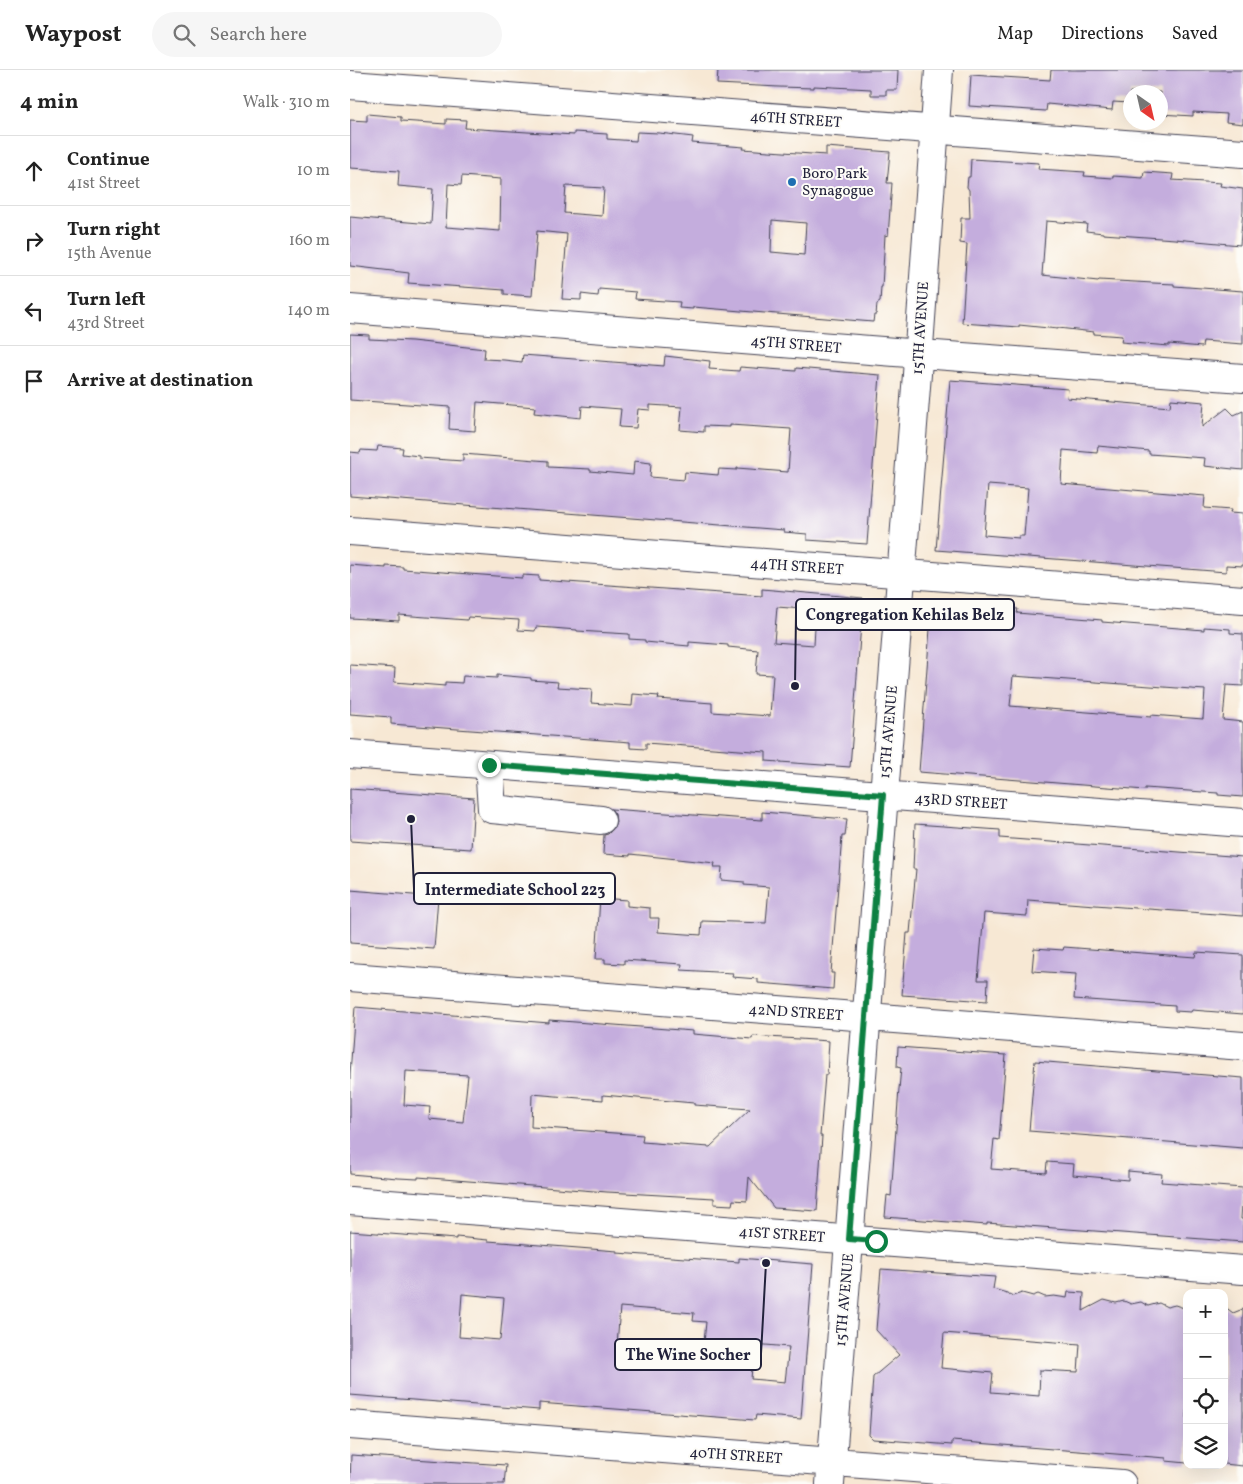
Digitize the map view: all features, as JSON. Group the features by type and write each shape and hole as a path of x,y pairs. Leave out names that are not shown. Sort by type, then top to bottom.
{"street":[{"name":"15TH AVENUE","path":"830,1473 919,354 939,70"},
{"name":"46TH STREET","path":"350,85 1243,153"},
{"name":"45TH STREET","path":"350,309 1243,378"},
{"name":"44TH STREET","path":"350,531 1243,600"},
{"name":"43RD STREET","path":"350,754 1243,823"},
{"path":"489,765 492,809 601,820"},
{"name":"42ND STREET","path":"350,977 1243,1046"},
{"name":"41ST STREET","path":"350,1201 1243,1270"},
{"name":"40TH STREET","path":"350,1424 830,1473 1122,1484"}],"building":[{"path":"718,70 898,70 897,90 886,90 886,95 871,95 871,89 717,84"},
{"path":"1051,70 1243,70 1243,124 1226,122 1227,114 1193,112 1193,116 1168,114 1168,85 1123,85 1123,103 1113,102 1112,110 1047,104 1046,111 969,106 971,75 1050,80"},
{"path":"367,114 401,117 401,121 446,124 446,119 466,120 465,128 574,135 574,132 607,134 607,139 636,141 637,132 659,133 693,137 692,143 769,151 826,155 826,147 890,152 887,183 892,183 888,236 885,235 882,287 876,315 874,315 873,322 693,307 693,309 679,308 680,302 635,299 636,292 599,289 598,296 581,294 581,300 562,299 567,234 537,231 532,296 504,294 504,290 408,283 409,273 350,266 350,217 431,224 433,189 398,186 399,171 350,168 350,120 367,121","holes":["462,176 501,179 500,231 446,227 448,184 461,185","566,186 604,188 602,216 564,213","772,220 806,223 804,255 771,252"]},
{"path":"971,159 1039,163 1038,169 1085,172 1084,176 1143,178 1144,172 1173,174 1172,180 1221,183 1220,186 1243,189 1240,245 1103,234 1086,231 1087,224 1046,221 1042,275 1098,281 1174,284 1174,286 1243,291 1243,344 1203,341 1202,347 1169,344 1169,346 1121,342 1122,336 1058,328 962,323 967,244 960,243 961,218 970,218 969,190 967,187 968,177 970,177"},
{"path":"350,334 369,335 369,339 412,341 485,349 484,359 522,362 523,355 664,366 665,356 710,361 709,369 739,371 740,367 796,371 796,368 880,375 867,544 807,540 807,534 784,532 784,530 350,496 350,452 360,453 361,450 377,451 378,446 403,448 402,454 419,456 419,458 463,461 463,454 548,461 548,467 590,469 590,471 633,475 634,461 651,463 650,477 684,480 685,472 718,475 719,469 737,470 737,468 788,472 791,429 730,425 730,427 704,426 704,432 680,430 682,407 650,405 650,410 638,409 636,428 619,427 621,409 582,406 581,418 534,413 535,407 477,402 475,431 449,429 450,407 350,400"},
{"path":"950,380 1068,389 1067,398 1170,407 1171,399 1204,402 1202,427 1227,408 1234,415 1243,411 1243,470 1204,466 1205,458 1149,454 1149,451 1098,446 1097,453 1063,450 1061,484 1205,496 1204,508 1231,510 1230,513 1243,514 1243,566 1226,565 1226,572 936,550","holes":["988,485 1028,488 1024,536 1019,536 1019,538 984,535"]},
{"path":"350,565 386,568 386,566 403,567 403,569 522,578 522,575 539,576 539,580 762,596 762,589 863,598 850,767 766,761 766,752 646,743 646,749 630,748 630,742 391,724 391,717 350,714 350,665 395,668 394,682 445,686 445,682 462,683 463,676 497,678 497,675 531,678 531,680 558,682 557,687 592,689 591,703 632,706 633,694 659,696 658,699 712,703 712,712 770,716 773,675 756,674 758,650 728,647 728,645 689,642 689,646 645,642 645,640 629,639 629,634 552,628 536,627 535,631 518,630 519,620 468,617 467,620 399,615 399,621 350,618","holes":["777,607 816,610 814,645 774,642"]},
{"path":"932,603 1018,609 1017,613 1102,620 1102,622 1204,630 1204,627 1230,629 1230,633 1243,634 1243,686 1226,685 1223,720 1243,722 1243,797 1218,795 1218,793 1145,788 1145,790 919,772","holes":["1013,676 1205,690 1203,719 1010,706"]},
{"path":"350,789 474,798 471,849 350,841"},
{"path":"611,809 762,820 762,812 847,819 845,836 842,836 831,973 834,973 833,989 758,983 758,979 732,977 733,973 681,970 682,964 624,960 624,964 605,963 605,959 596,959 600,898 627,900 627,906 650,908 650,918 659,918 658,932 701,935 702,921 766,923 769,887 744,885 744,882 721,880 722,867 714,867 715,863 630,854 630,856 603,854 604,835 613,829 616,822 615,814"},
{"path":"915,824 1000,830 1000,838 1243,857 1243,916 1028,900 1027,916 984,913 978,980 988,980 987,1001 902,995 907,933 910,933 916,869 913,869"},
{"path":"350,890 438,897 434,949 350,943"},
{"path":"1064,947 1195,957 1196,952 1243,955 1243,1014 1192,1010 1191,1012 1175,1011 1175,1006 1074,999 1076,974 1032,971 1034,948 1063,950"},
{"path":"355,1007 549,1023 549,1020 693,1031 693,1034 752,1039 753,1036 829,1041 820,1136 822,1136 817,1211 774,1208 749,1177 747,1201 733,1200 732,1205 714,1204 714,1198 350,1174 350,1074","holes":["406,1071 468,1075 463,1122 429,1119 430,1107 404,1105","532,1094 603,1100 603,1095 750,1109 710,1147 680,1145 642,1142 643,1135 531,1127"]},
{"path":"898,1047 1006,1055 999,1140 994,1139 991,1169 1046,1173 1047,1162 1074,1164 1073,1175 1128,1180 1128,1171 1162,1174 1161,1182 1243,1188 1241,1219 1243,1219 1243,1242 885,1217 887,1195 891,1196 901,1068 897,1067"},
{"path":"1035,1061 1243,1078 1243,1148 1029,1131"},
{"path":"350,1231 456,1239 456,1237 617,1251 617,1253 739,1262 739,1258 813,1264 801,1419 756,1415 755,1420 539,1403 539,1410 350,1395","holes":["462,1294 504,1298 500,1340 459,1337","620,1307 694,1313 693,1321 706,1322 702,1363 616,1358","754,1344 789,1347 785,1382 751,1379"]},
{"path":"881,1269 995,1277 993,1289 1013,1296 1022,1293 1033,1296 1038,1294 1045,1297 1067,1298 1068,1292 1084,1293 1083,1311 1104,1300 1116,1303 1124,1301 1131,1304 1141,1302 1148,1306 1159,1303 1167,1307 1175,1305 1183,1308 1183,1463 1166,1461 1166,1458 952,1441 952,1445 873,1439 869,1435 873,1377 899,1355 876,1330","holes":["944,1333 1080,1344 1078,1372 1040,1370 1039,1396 991,1392 993,1373 941,1368"]},
{"path":"1228,1309 1233,1313 1243,1309 1243,1466 1228,1464"},
{"path":"351,1455 506,1465 504,1484 350,1484"}],"place":[{"name":"Boro Park Synagogue","path":"792,182"},
{"name":"Congregation Kehilas Belz","path":"795,686"},
{"name":"Intermediate School 223","path":"411,819"},
{"name":"The Wine Socher","path":"766,1263"}],"route":[{"path":"489,765 883,795 849,1239 876,1241"}]}
